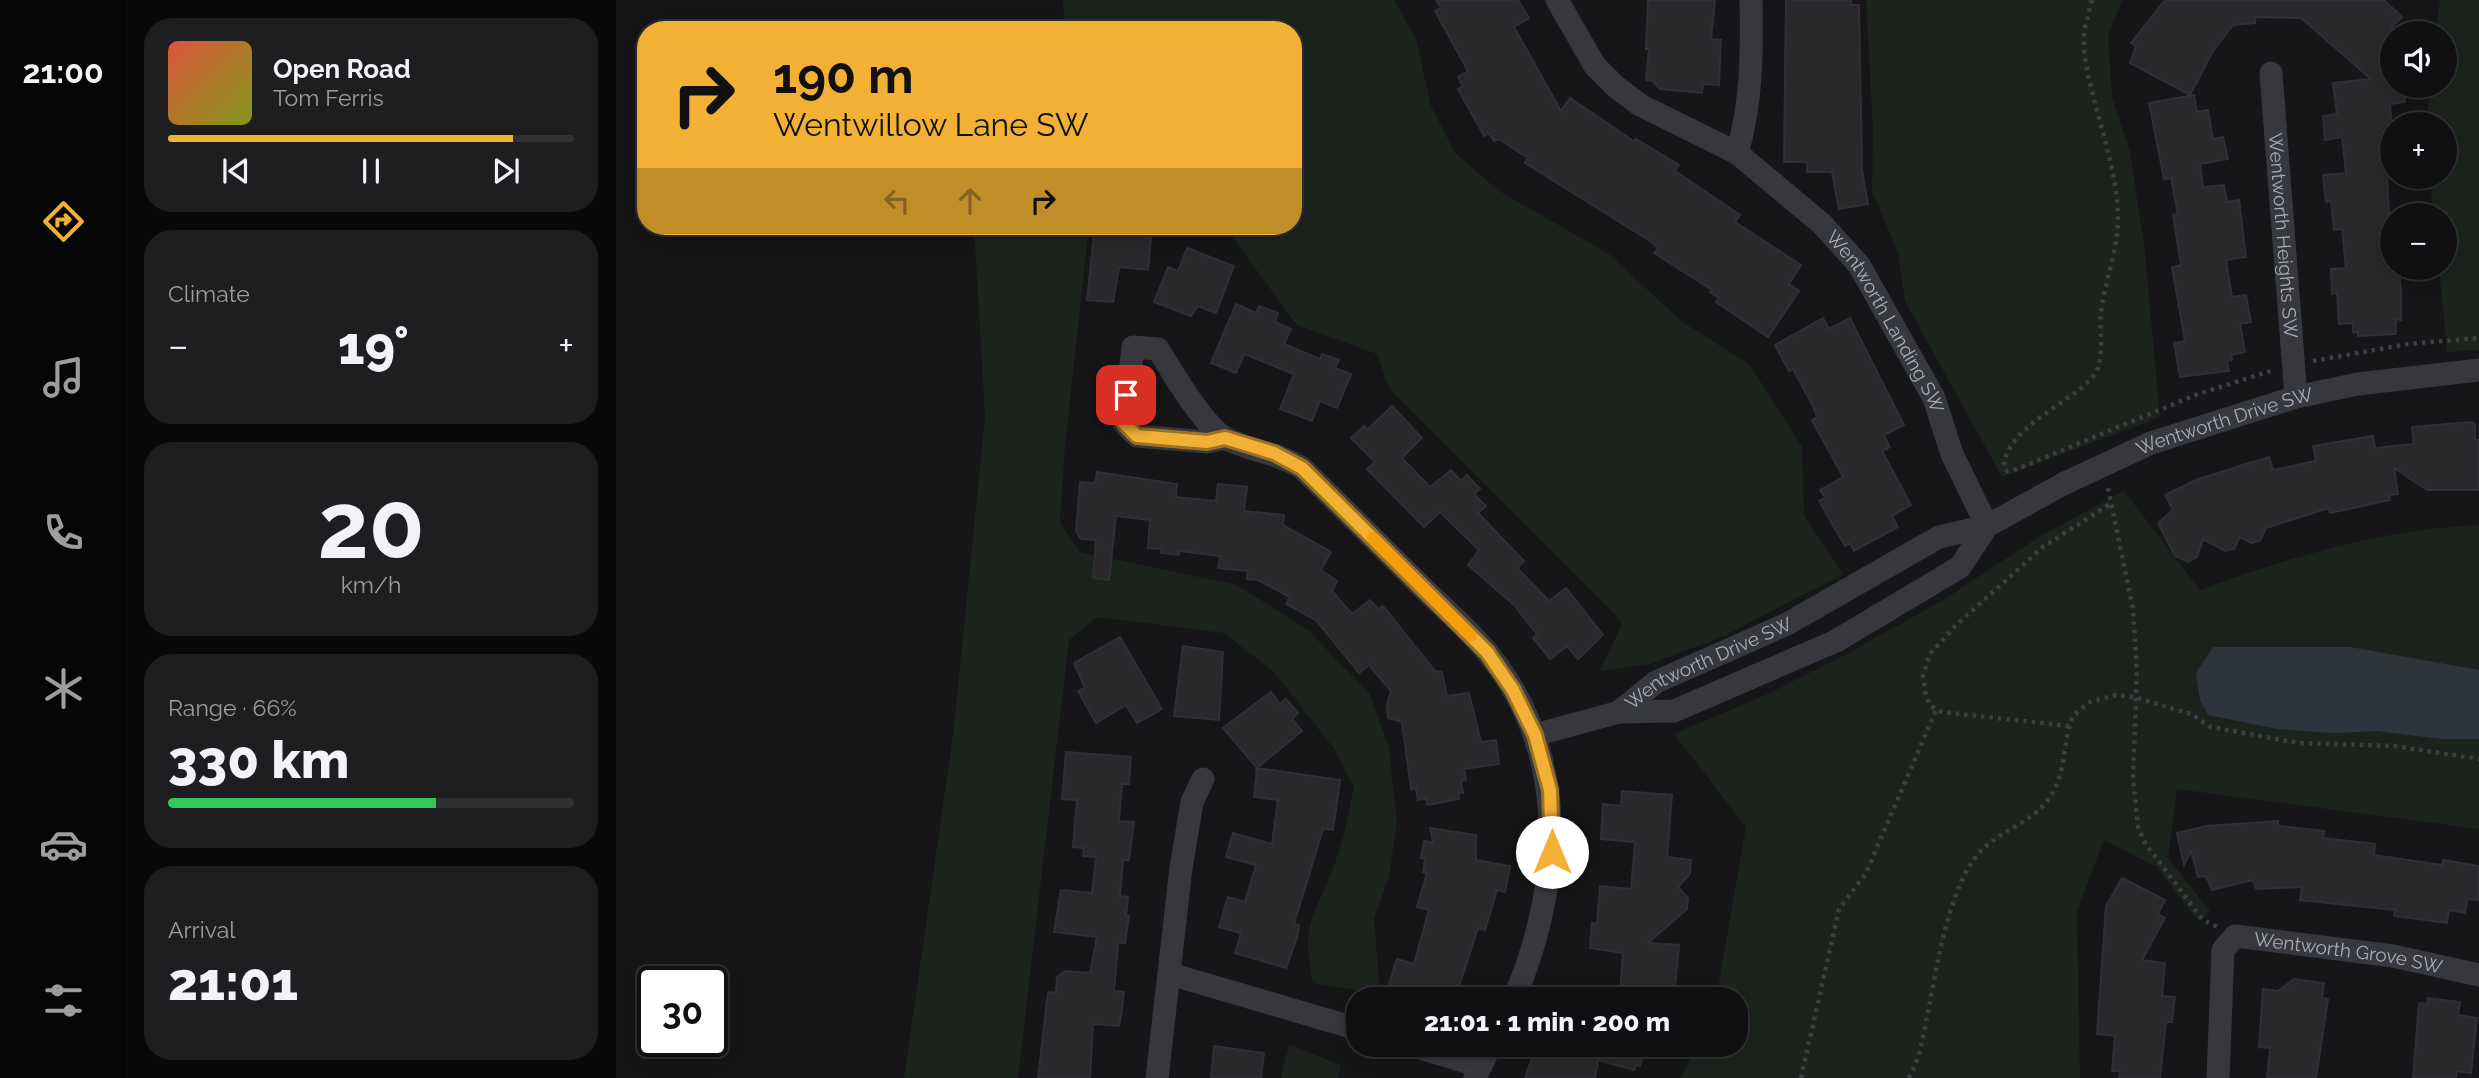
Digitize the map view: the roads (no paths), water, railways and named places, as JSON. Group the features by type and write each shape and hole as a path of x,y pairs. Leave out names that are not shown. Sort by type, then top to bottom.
{"street":[{"name":"Wentworth Landing SW","path":"1557,0 1595,66 1615,86 1640,105 1737,153 1822,224 1858,265 1934,398 1952,454 1987,526"},
{"path":"1737,153 1747,118 1752,75 1751,0"},
{"name":"Wentworth Heights SW","path":"2271,73 2296,397"},
{"path":"1225,438 1207,442 1137,436 1124,423 1133,346 1158,349 1188,400 1225,438 1274,453 1302,468 1487,652 1513,690 1535,735 1550,790 1552,852 1546,897 1531,958 1519,987"},
{"name":"Wentworth Drive SW","path":"1619,712 1656,682 1787,624 1939,537 1987,526 2063,484 2151,443 2296,397 2358,384 2479,370"},
{"name":"Wentworth Drive SW","path":"1535,735 1619,712 1674,711 1836,641 1960,567 1987,526"},
{"path":"1157,1078 1171,974 1181,868 1192,802 1203,779"},
{"name":"Wentworth Grove SW","path":"2218,1078 2223,950 2235,936 2393,956 2479,975"},
{"path":"1171,974 1346,1026"},
{"path":"1440,1057 1477,1072"}]}
